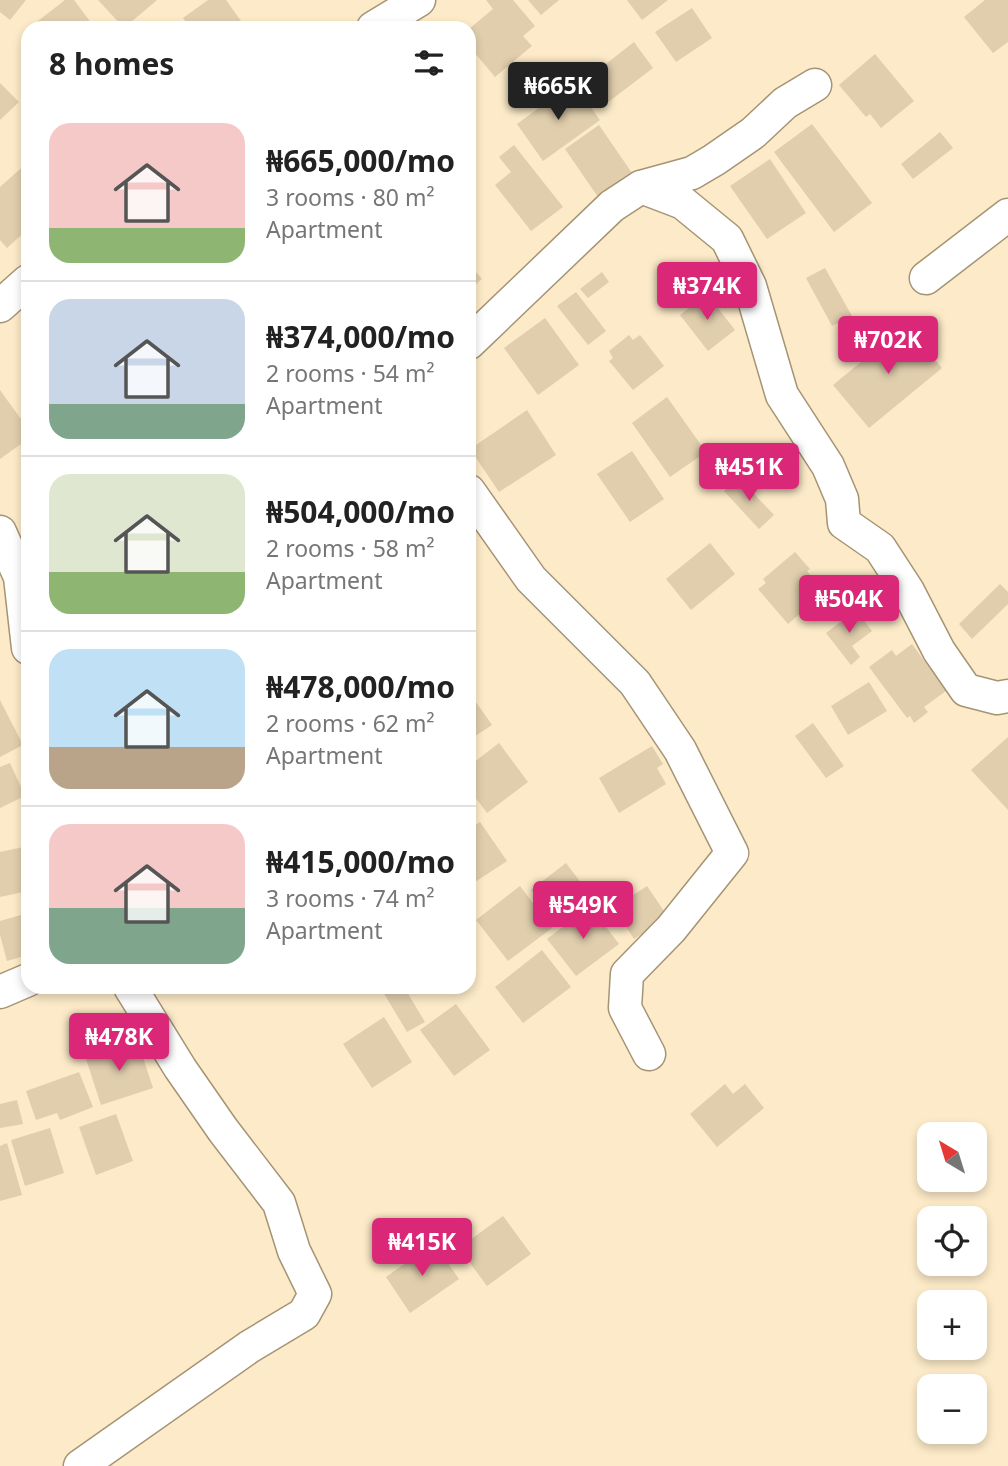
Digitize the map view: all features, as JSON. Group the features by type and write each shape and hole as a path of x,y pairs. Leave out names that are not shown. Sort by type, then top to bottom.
{"street":[{"path":"384,21 419,0"},
{"path":"476,335 612,206 641,187 692,173 714,160 753,133 785,103 815,85"},
{"path":"641,187 683,203 727,239 750,286 782,395 828,466 842,499 844,523 880,548 908,591 939,651 966,690 997,698 1008,696"},
{"path":"926,278 1008,215"},
{"path":"0,306 21,287"},
{"path":"476,501 531,579 635,683 680,750 732,853 671,929 627,974 625,1008 649,1054"},
{"path":"0,532 20,578 21,587"},
{"path":"0,992 21,983"},
{"path":"80,1466 249,1347 304,1314 314,1294 294,1251 279,1203 180,1068 134,994"}],"building":[{"path":"0,0 26,0 10,20 0,12"},
{"path":"65,0 74,0 90,21 38,21"},
{"path":"98,0 157,0 132,21 118,21"},
{"path":"208,0 226,0 241,21 185,21 183,18"},
{"path":"486,0 513,0 535,26 523,36 532,46 495,77 476,54 476,23 493,9"},
{"path":"528,0 559,0 541,15"},
{"path":"627,0 668,0 642,20"},
{"path":"985,0 1008,0 1008,42 993,53 964,17"},
{"path":"692,8 712,38 676,62 655,32"},
{"path":"634,42 653,68 607,103 588,78"},
{"path":"875,54 914,101 881,128 870,114 866,117 839,85"},
{"path":"0,83 19,102 0,120"},
{"path":"573,83 600,120 543,161 517,124"},
{"path":"812,124 872,203 834,232 774,152"},
{"path":"599,125 632,173 598,197 565,149"},
{"path":"940,132 953,148 913,179 901,164"},
{"path":"514,145 563,207 531,231 495,185 511,172 499,157"},
{"path":"770,159 806,213 767,239 730,186"},
{"path":"21,168 21,235 7,248 0,240 0,187"},
{"path":"825,268 852,316 832,326 806,278"},
{"path":"476,272 482,279 476,284"},
{"path":"602,272 609,282 588,298 580,289"},
{"path":"576,292 606,331 588,345 557,306"},
{"path":"707,294 735,330 708,351 680,315"},
{"path":"545,318 579,365 538,395 504,348"},
{"path":"906,325 942,368 869,428 833,385"},
{"path":"629,335 633,340 640,335 664,366 633,390 609,361 613,358 609,351"},
{"path":"0,390 21,419 21,444 0,459"},
{"path":"667,397 706,452 670,477 632,423"},
{"path":"527,410 556,455 499,492 476,458 476,445"},
{"path":"632,451 664,499 630,522 597,474"},
{"path":"739,478 774,515 759,529 724,491"},
{"path":"710,543 735,574 691,610 666,579"},
{"path":"795,552 825,592 788,624 758,589 766,583 763,579"},
{"path":"1000,584 1008,592 1008,604 972,639 959,624"},
{"path":"856,610 872,631 852,646 860,657 851,665 826,633"},
{"path":"912,644 946,691 924,707 928,712 914,723 910,716 907,718 869,667 892,650 896,656"},
{"path":"869,682 887,711 848,735 831,706"},
{"path":"0,700 21,746 0,757"},
{"path":"476,702 492,725 476,735"},
{"path":"813,723 844,766 826,778 795,736"},
{"path":"1008,737 1008,810 971,770"},
{"path":"499,743 528,782 487,813 476,798 476,761"},
{"path":"652,746 663,764 657,768 666,784 619,813 599,778"},
{"path":"10,763 21,787 21,798 0,808 0,767"},
{"path":"480,822 507,861 476,881 476,825"},
{"path":"21,848 21,892 0,897 0,852"},
{"path":"566,863 591,896 556,923 531,890"},
{"path":"520,886 552,928 508,961 476,920"},
{"path":"647,886 668,917 634,939 614,908"},
{"path":"590,906 619,944 576,976 547,939"},
{"path":"21,915 21,957 7,961 0,935 0,921"},
{"path":"542,950 571,987 523,1023 495,987"},
{"path":"384,994 408,994 425,1022 407,1032"},
{"path":"456,1004 490,1050 454,1076 420,1030"},
{"path":"384,1017 412,1062 372,1088 343,1044"},
{"path":"138,1042 153,1088 101,1105 86,1059"},
{"path":"79,1072 93,1107 60,1120 57,1113 36,1120 26,1091"},
{"path":"725,1084 733,1094 745,1084 764,1108 717,1147 690,1114"},
{"path":"17,1100 23,1124 0,1128 0,1104"},
{"path":"116,1114 133,1161 96,1175 79,1127"},
{"path":"50,1128 64,1173 25,1186 11,1140"},
{"path":"7,1143 22,1195 0,1201 0,1146"},
{"path":"503,1216 531,1254 487,1286 459,1248"},
{"path":"434,1243 459,1279 410,1313 386,1277"}]}
